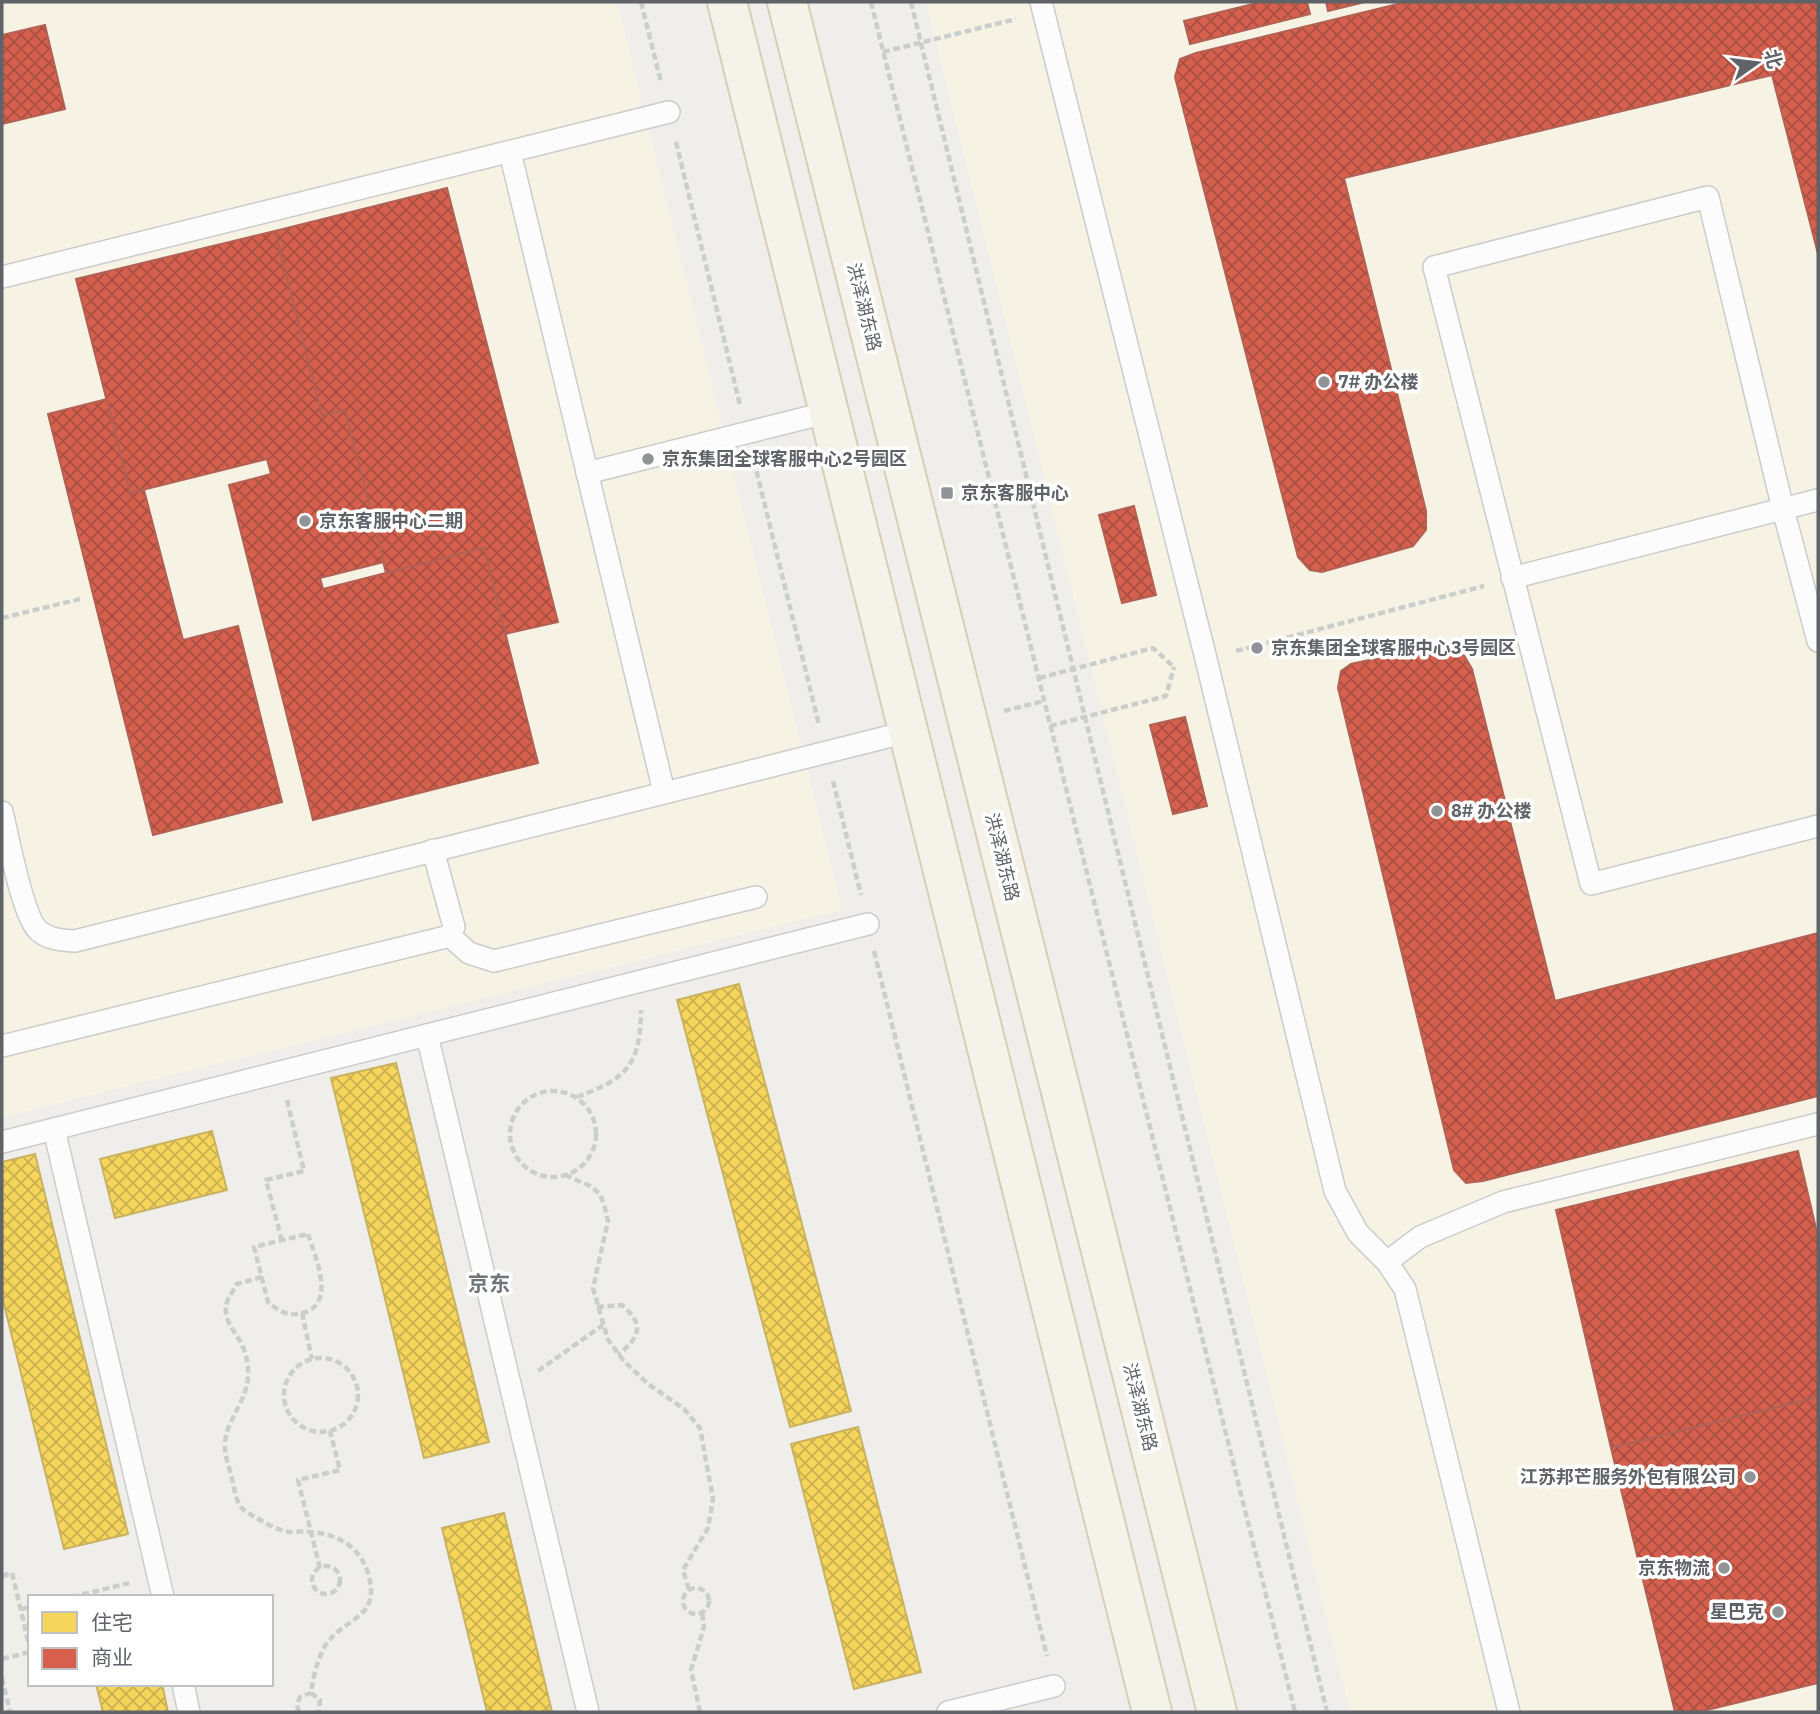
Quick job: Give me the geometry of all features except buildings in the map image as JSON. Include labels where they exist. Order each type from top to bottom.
[{"type":"main road","points":[[727,2],[1152,1712]]},
{"type":"main road","name":"洪泽湖东路","points":[[787,2],[1217,1712]]},
{"type":"lane","points":[[1043,6],[1335,1191],[1357,1233],[1387,1262],[1405,1289],[1509,1712]]},
{"type":"lane","points":[[2,277],[668,112]]},
{"type":"lane","points":[[510,152],[664,792]]},
{"type":"lane","points":[[1818,641],[1783,509],[1708,197],[1434,267],[1591,884],[1818,826]]},
{"type":"lane","points":[[587,473],[829,412]]},
{"type":"lane","points":[[1512,578],[1818,500]]},
{"type":"lane","points":[[2,812],[27,913],[36,930],[50,938],[75,941],[907,732]]},
{"type":"lane","points":[[433,850],[454,927],[450,936]]},
{"type":"lane","points":[[450,936],[469,953],[494,961],[755,897]]},
{"type":"lane","points":[[2,1142],[868,924]]},
{"type":"lane","points":[[2,1046],[450,936]]},
{"type":"lane","points":[[427,1035],[588,1712]]},
{"type":"lane","points":[[1387,1262],[1420,1237],[1503,1202],[1818,1124]]},
{"type":"lane","points":[[54,1129],[163,1595]]},
{"type":"lane","points":[[183,1686],[189,1712]]},
{"type":"lane","points":[[948,1712],[1054,1686]]},
{"type":"path","points":[[641,2],[1054,1686]]},
{"type":"path","points":[[871,2],[1295,1712]]},
{"type":"path","points":[[911,2],[1327,1712]]},
{"type":"path","points":[[883,52],[922,44],[1043,6]]},
{"type":"path","points":[[1174,667],[1512,578]]},
{"type":"path","points":[[2,618],[80,599]]},
{"type":"path","points":[[1038,678],[1153,648],[1174,667]]},
{"type":"path","points":[[1050,726],[1166,696],[1174,667]]},
{"type":"path","points":[[576,1098],[602,1088],[624,1074],[634,1060],[641,1033],[642,981]]},
{"type":"path","points":[[280,1072],[304,1171],[266,1180],[282,1241]]},
{"type":"path","points":[[565,1175],[578,1169],[594,1148],[594,1120],[587,1107],[576,1098],[563,1092],[549,1091],[535,1095],[523,1103],[515,1115],[510,1129],[517,1157],[527,1167],[545,1175],[565,1175],[590,1186],[600,1194],[608,1221],[593,1288],[608,1340],[648,1384],[684,1409],[700,1428],[713,1499],[708,1528],[683,1570],[689,1590]]},
{"type":"path","points":[[308,1234],[322,1284],[317,1304],[295,1315],[275,1309],[268,1302],[254,1247],[282,1241],[308,1234]]},
{"type":"path","points":[[262,1277],[237,1284],[227,1301],[227,1319],[245,1354],[248,1379],[228,1432],[225,1449],[239,1506],[277,1528],[335,1536],[360,1555],[372,1588],[362,1615],[327,1643],[312,1682],[311,1693]]},
{"type":"path","points":[[597,1307],[622,1305],[631,1313],[637,1324],[638,1334],[633,1342],[618,1354]]},
{"type":"path","points":[[302,1313],[312,1359]]},
{"type":"path","points":[[517,1416],[528,1385],[540,1369],[603,1325]]},
{"type":"path","points":[[320,1357],[344,1365],[357,1386],[355,1410],[348,1421],[330,1431],[304,1429],[287,1411],[284,1399],[288,1376],[296,1366],[320,1357]]},
{"type":"path","points":[[320,1568],[329,1567],[336,1571],[340,1584],[335,1591],[321,1593],[315,1588],[313,1579],[320,1568],[298,1480],[340,1470],[330,1431]]},
{"type":"path","points":[[2,1576],[12,1573],[28,1641]]},
{"type":"path","points":[[80,1595],[158,1576]]},
{"type":"path","points":[[697,1588],[708,1595],[708,1606],[702,1612],[693,1614],[684,1605],[684,1597],[689,1590],[697,1588]]},
{"type":"path","points":[[21,1609],[28,1607]]},
{"type":"path","points":[[700,1712],[691,1670],[704,1627],[702,1612]]},
{"type":"path","points":[[2,1659],[28,1651]]},
{"type":"path","points":[[2,1678],[10,1712]]},
{"type":"path","points":[[299,1712],[298,1700],[311,1693]]},
{"type":"path","points":[[311,1693],[320,1700],[319,1712]]},
{"type":"shaded area","points":[[2,2],[617,2],[842,910],[2,1117]]},
{"type":"shaded area","points":[[926,2],[1818,2],[1818,1712],[1350,1712]]},
{"type":"place","name":"7# 办公楼","points":[[1324,382]]},
{"type":"place","name":"京东集团全球客服中心2号园区","points":[[648,459]]},
{"type":"place","name":"京东客服中心","points":[[947,493]]},
{"type":"place","name":"京东客服中心二期","points":[[305,521]]},
{"type":"place","name":"京东集团全球客服中心3号园区","points":[[1257,648]]},
{"type":"place","name":"8# 办公楼","points":[[1437,811]]},
{"type":"place","name":"江苏邦芒服务外包有限公司","points":[[1750,1477]]},
{"type":"place","name":"京东物流","points":[[1724,1568]]},
{"type":"place","name":"星巴克","points":[[1778,1612]]},
{"type":"district","name":"京东","points":[[489,1284]]}]
